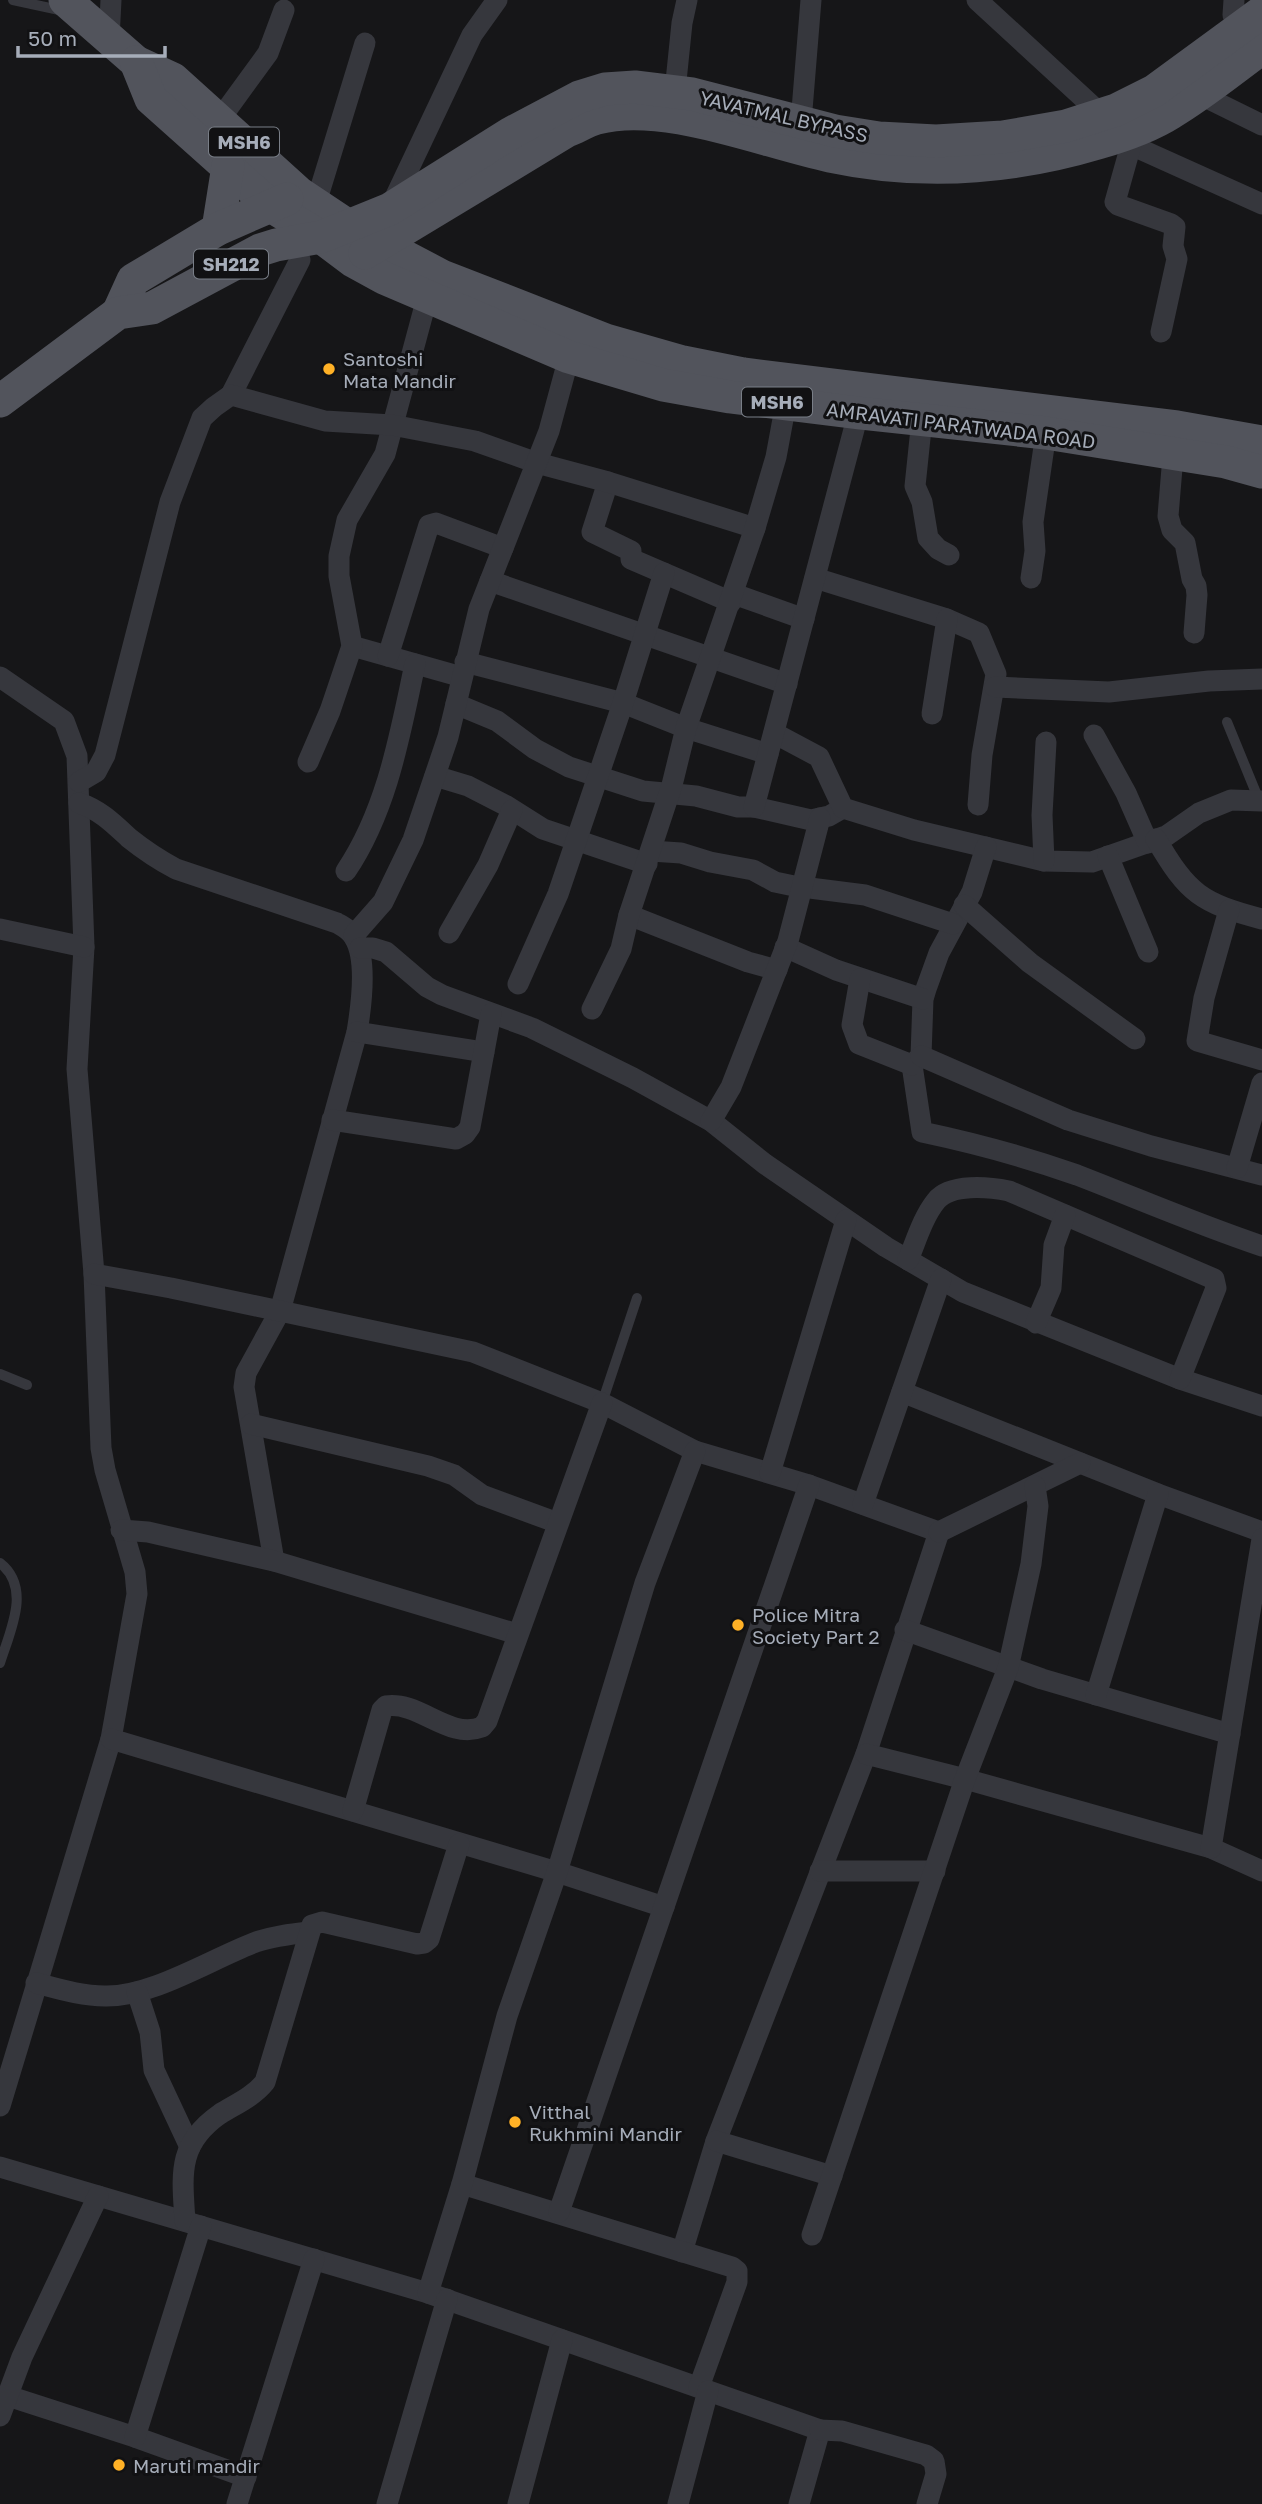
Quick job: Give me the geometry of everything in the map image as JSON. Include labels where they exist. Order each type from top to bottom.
[{"type":"main road","name":"AMRAVATI PARATWADA ROAD","points":[[73,7],[136,62],[173,79],[220,119],[296,197]]},
{"type":"main road","name":"YAVATMAL BYPASS","points":[[353,236],[596,118],[623,115],[679,118],[831,156],[876,164],[927,168],[990,166],[1058,155],[1170,114],[1199,94],[1250,22]]},
{"type":"main road","name":"YAVATMAL BYPASS","points":[[1118,132],[1154,91],[1250,22]]},
{"type":"main road","name":"AMRAVATI PARATWADA ROAD","points":[[136,62],[150,99],[228,166],[296,197],[353,236],[427,298],[569,357],[663,384],[786,403],[861,400],[1174,440],[1226,462],[1262,472]]},
{"type":"main road","name":"YAVATMAL BYPASS","points":[[353,236],[511,132],[579,97],[605,89],[635,87],[675,91],[879,138],[936,141],[1003,136],[1066,125],[1118,132]]},
{"type":"main road","points":[[218,229],[228,166]]},
{"type":"main road","points":[[296,197],[335,197],[353,236]]},
{"type":"main road","name":"SH212","points":[[118,313],[133,280],[218,229],[296,197]]},
{"type":"main road","name":"AMRAVATI PARATWADA ROAD","points":[[353,236],[442,276],[606,340],[683,362],[861,400],[922,419],[1046,433],[1262,442]]},
{"type":"main road","name":"SH212","points":[[0,401],[118,313],[152,308],[246,256],[276,245],[353,236]]},
{"type":"street","points":[[109,39],[111,0]]},
{"type":"street","points":[[79,792],[96,772],[105,755],[170,502],[202,418],[231,395],[353,236],[472,35],[497,0]]},
{"type":"street","points":[[675,91],[687,0]]},
{"type":"street","points":[[801,122],[811,0]]},
{"type":"street","points":[[976,0],[1118,132],[1262,204]]},
{"type":"street","points":[[220,119],[268,52],[284,9]]},
{"type":"street","points":[[296,197],[365,43]]},
{"type":"street","points":[[1199,94],[1262,125]]},
{"type":"street","points":[[1118,132],[1115,202],[1175,227],[1173,246],[1177,259],[1161,332]]},
{"type":"street","points":[[308,762],[330,711],[352,646],[340,588],[339,556],[347,520],[379,466],[427,298]]},
{"type":"street","points":[[274,1561],[244,1395],[246,1373],[280,1311],[356,1032],[361,999],[357,942],[383,902],[413,840],[448,737],[479,609],[549,431],[569,357]]},
{"type":"street","points":[[231,395],[325,421],[392,425],[475,441],[537,463],[755,528]]},
{"type":"street","points":[[754,807],[861,400]]},
{"type":"street","points":[[593,1009],[621,949],[629,915],[669,794],[686,728],[733,598],[776,457],[786,403]]},
{"type":"street","points":[[922,419],[915,486],[922,502],[928,538],[938,550],[949,555]]},
{"type":"street","points":[[1031,578],[1035,551],[1033,522],[1046,433]]},
{"type":"street","points":[[1174,440],[1168,516],[1172,530],[1185,543],[1192,579],[1196,586],[1194,633]]},
{"type":"street","points":[[608,482],[592,532],[631,551],[631,559],[664,573],[733,598],[804,619]]},
{"type":"street","points":[[388,656],[429,525],[436,523],[503,548]]},
{"type":"street","points":[[518,984],[558,894],[664,573]]},
{"type":"street","points":[[815,578],[979,632],[996,674],[982,755],[978,805]]},
{"type":"street","points":[[490,581],[787,684]]},
{"type":"street","points":[[932,714],[947,620]]},
{"type":"street","points":[[352,646],[415,664],[464,670],[623,703],[686,728],[768,754]]},
{"type":"street","points":[[346,871],[359,852],[382,799],[415,664]]},
{"type":"street","points":[[0,677],[64,721],[78,756],[84,947],[77,1069],[94,1275],[101,1448],[121,1530],[135,1572],[137,1594],[111,1739],[0,2106]]},
{"type":"street","points":[[995,687],[1109,692],[1209,681],[1262,679]]},
{"type":"street","points":[[456,704],[497,721],[535,749],[569,767],[643,791],[696,796],[738,807],[754,807],[811,820],[829,816],[843,808],[914,830],[1044,862],[1092,862],[1166,836],[1199,813],[1231,800],[1261,801]]},
{"type":"street","points":[[774,733],[819,757],[843,808]]},
{"type":"street","points":[[1094,735],[1152,841],[1175,871],[1197,894],[1229,910],[1262,919]]},
{"type":"street","points":[[1044,862],[1042,815],[1046,742]]},
{"type":"street","points":[[435,776],[467,786],[543,829],[576,842],[649,857],[681,853],[753,870],[775,882],[865,895],[953,924]]},
{"type":"street","points":[[79,792],[92,807],[155,858],[176,869],[337,923],[357,942],[386,952],[427,987],[442,995],[552,1037],[711,1121],[765,1164],[846,1220],[962,1292],[1180,1380],[1262,1406]]},
{"type":"street","points":[[449,933],[488,866],[512,810]]},
{"type":"street","points":[[711,1121],[731,1087],[785,947],[820,818]]},
{"type":"street","points":[[986,847],[972,892],[939,953],[923,999],[916,1060],[922,1132],[984,1146],[1076,1175],[1199,1226],[1262,1246]]},
{"type":"street","points":[[1108,856],[1148,952]]},
{"type":"street","points":[[964,905],[1030,963],[1135,1039]]},
{"type":"street","points":[[1229,910],[1204,998],[1197,1041],[1262,1060]]},
{"type":"street","points":[[629,915],[748,962],[776,970]]},
{"type":"street","points":[[0,929],[84,947]]},
{"type":"street","points":[[785,947],[860,979],[923,999]]},
{"type":"street","points":[[860,979],[852,1025],[859,1044],[916,1060],[1068,1120],[1151,1146],[1262,1175]]},
{"type":"street","points":[[332,1120],[456,1139],[465,1134],[470,1127],[491,1014]]},
{"type":"street","points":[[356,1032],[484,1052]]},
{"type":"street","points":[[1237,1168],[1262,1083]]},
{"type":"street","points":[[908,1260],[937,1198],[959,1189],[996,1188],[1009,1191],[1214,1279],[1216,1288],[1180,1380]]},
{"type":"street","points":[[1036,1322],[1051,1288],[1054,1245],[1065,1215]]},
{"type":"street","points":[[770,1473],[846,1220]]},
{"type":"street","points":[[94,1275],[130,1279],[473,1352],[602,1404],[695,1451],[809,1485],[939,1532]]},
{"type":"street","points":[[863,1504],[941,1279]]},
{"type":"street","points":[[902,1392],[1158,1494],[1262,1532]]},
{"type":"street","points":[[353,1811],[382,1710],[386,1706],[402,1707],[461,1731],[482,1727],[486,1721],[602,1404]]},
{"type":"street","points":[[251,1424],[428,1465],[454,1475],[482,1495],[558,1523]]},
{"type":"street","points":[[387,2504],[438,2296],[462,2184],[507,2016],[557,1872],[645,1583],[695,1451]]},
{"type":"street","points":[[682,2252],[716,2141],[866,1754],[939,1532],[1080,1463]]},
{"type":"street","points":[[559,2212],[809,1485]]},
{"type":"street","points":[[812,2235],[965,1779],[1008,1668],[1031,1564],[1038,1506],[1035,1486]]},
{"type":"street","points":[[1097,1695],[1158,1494]]},
{"type":"street","points":[[121,1530],[148,1532],[274,1561],[517,1634]]},
{"type":"street","points":[[1211,1848],[1230,1734],[1253,1651],[1262,1539]]},
{"type":"street","points":[[905,1630],[1008,1668],[1230,1734]]},
{"type":"street","points":[[111,1739],[557,1872],[664,1907]]},
{"type":"street","points":[[866,1754],[1211,1848],[1262,1871]]},
{"type":"street","points":[[135,2437],[193,2224],[182,2180],[183,2163],[190,2147],[202,2129],[252,2095],[265,2082],[312,1925],[322,1922],[417,1944],[424,1943],[429,1939],[459,1844]]},
{"type":"street","points":[[820,1871],[935,1871]]},
{"type":"street","points":[[36,1983],[87,1996],[108,1997],[136,1992],[256,1942],[309,1932]]},
{"type":"street","points":[[136,1992],[150,2032],[157,2078],[190,2147]]},
{"type":"street","points":[[716,2141],[832,2176]]},
{"type":"street","points":[[0,2167],[438,2296],[820,2430],[842,2431],[926,2455],[934,2462],[936,2474],[927,2504]]},
{"type":"street","points":[[462,2184],[732,2267],[737,2272],[737,2282],[704,2389],[678,2504]]},
{"type":"street","points":[[0,2416],[22,2357],[98,2196]]},
{"type":"street","points":[[237,2504],[314,2259]]},
{"type":"street","points":[[517,2504],[562,2340]]},
{"type":"street","points":[[8,2396],[135,2437],[246,2477]]},
{"type":"street","points":[[799,2504],[820,2430]]},
{"type":"lane","points":[[13,0],[73,7]]},
{"type":"lane","points":[[1227,722],[1261,801]]},
{"type":"lane","points":[[602,1404],[637,1298]]},
{"type":"lane","points":[[0,1374],[27,1385]]},
{"type":"lane","points":[[0,1563],[12,1573],[18,1590],[16,1612],[0,1663]]},
{"type":"place","name":"Santoshi Mata Mandir","points":[[329,369]]},
{"type":"place","name":"Police Mitra Society Part 2","points":[[738,1625]]},
{"type":"place","name":"Vitthal Rukhmini Mandir","points":[[515,2122]]},
{"type":"place","name":"Maruti mandir","points":[[119,2465]]}]
